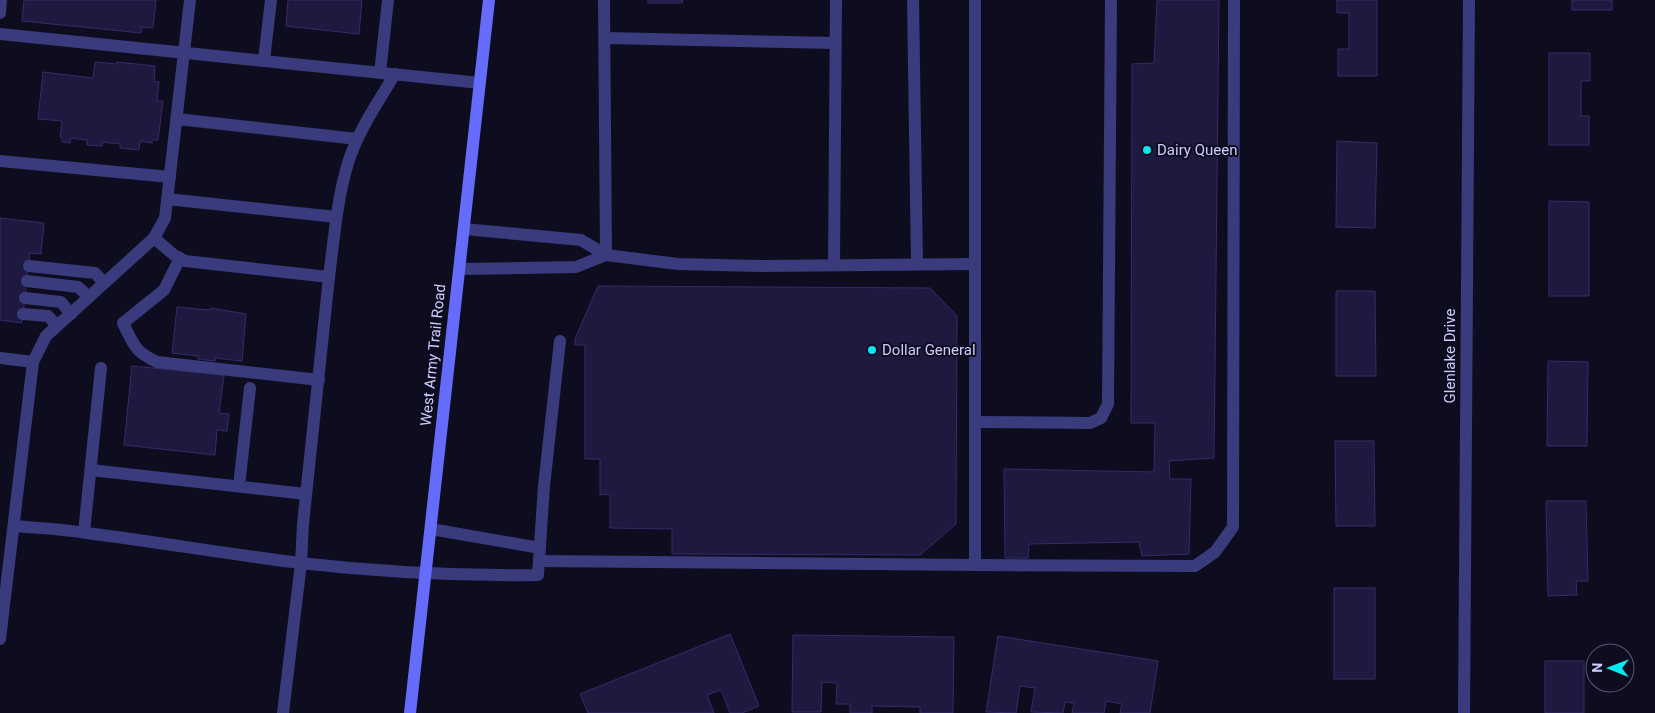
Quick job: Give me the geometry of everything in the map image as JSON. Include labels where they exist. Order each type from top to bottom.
[{"type":"main road","name":"West Army Trail Road","points":[[410,713],[489,0]]},
{"type":"street","points":[[0,13],[1,0]]},
{"type":"street","points":[[0,639],[32,362],[46,336],[154,238],[165,218],[190,0]]},
{"type":"street","points":[[264,60],[270,0]]},
{"type":"street","points":[[380,73],[388,0]]},
{"type":"street","points":[[604,0],[606,255]]},
{"type":"street","points":[[834,265],[836,0]]},
{"type":"street","points":[[913,0],[917,264]]},
{"type":"street","points":[[975,0],[975,565]]},
{"type":"street","points":[[975,422],[1090,423],[1101,418],[1108,404],[1111,0]]},
{"type":"street","points":[[539,561],[1194,566],[1215,552],[1233,527],[1234,0]]},
{"type":"street","name":"Glenlake Drive","points":[[1464,713],[1469,0]]},
{"type":"street","points":[[0,34],[480,83]]},
{"type":"street","points":[[605,38],[835,43]]},
{"type":"street","points":[[284,713],[336,217],[348,162],[357,139],[395,74]]},
{"type":"street","points":[[176,119],[357,139]]},
{"type":"street","points":[[0,161],[170,177]]},
{"type":"street","points":[[167,198],[336,217]]},
{"type":"street","points":[[464,229],[581,240],[606,255],[692,264],[975,264]]},
{"type":"street","points":[[154,238],[174,255],[185,261],[329,277]]},
{"type":"street","points":[[460,270],[576,267],[606,255]]},
{"type":"street","points":[[180,258],[164,290],[123,323],[135,346],[143,355],[157,362],[319,380]]},
{"type":"street","points":[[31,266],[95,273],[104,283]]},
{"type":"street","points":[[27,281],[78,287],[89,297]]},
{"type":"street","points":[[25,298],[61,302],[70,314]]},
{"type":"street","points":[[23,314],[48,316],[57,326]]},
{"type":"street","points":[[14,526],[84,532],[301,563],[426,574],[538,575],[544,486],[560,341]]},
{"type":"street","points":[[0,358],[32,362]]},
{"type":"street","points":[[84,532],[101,368]]},
{"type":"street","points":[[239,486],[250,388]]},
{"type":"street","points":[[91,470],[306,494]]},
{"type":"street","points":[[430,530],[540,548]]},
{"type":"building","points":[[24,0],[156,0],[153,28],[142,27],[141,33],[22,21]]},
{"type":"building","points":[[288,0],[362,0],[359,34],[286,26]]},
{"type":"building","points":[[648,0],[683,0],[682,3],[648,3]]},
{"type":"building","points":[[1157,0],[1219,0],[1214,458],[1169,461],[1170,479],[1191,479],[1189,554],[1142,556],[1139,542],[1029,544],[1028,558],[1005,558],[1004,469],[1154,472],[1155,423],[1131,423],[1132,64],[1154,63]]},
{"type":"building","points":[[1337,0],[1377,0],[1377,76],[1338,76],[1338,49],[1349,49],[1349,13],[1337,13]]},
{"type":"building","points":[[1572,0],[1612,0],[1612,10],[1572,10]]},
{"type":"building","points":[[1549,53],[1590,53],[1590,81],[1581,81],[1581,116],[1589,116],[1589,145],[1549,145]]},
{"type":"building","points":[[95,62],[155,66],[154,81],[159,82],[157,101],[163,101],[158,140],[152,140],[152,143],[140,141],[139,150],[120,148],[120,144],[102,142],[102,146],[87,145],[87,140],[71,138],[70,143],[62,142],[60,137],[62,121],[38,119],[43,72],[93,78]]},
{"type":"building","points":[[1337,141],[1377,143],[1375,228],[1336,227]]},
{"type":"building","points":[[1549,201],[1589,202],[1589,296],[1549,296]]},
{"type":"building","points":[[0,218],[44,223],[41,254],[30,253],[22,323],[0,320]]},
{"type":"building","points":[[598,286],[930,288],[957,316],[956,524],[920,555],[672,554],[672,529],[610,528],[610,494],[600,495],[600,459],[585,459],[585,345],[575,345],[575,339]]},
{"type":"building","points":[[1336,291],[1375,291],[1376,376],[1336,376]]},
{"type":"building","points":[[177,307],[210,310],[211,308],[246,314],[242,361],[215,358],[215,361],[198,359],[198,356],[172,353]]},
{"type":"building","points":[[1548,361],[1588,362],[1587,446],[1547,446]]},
{"type":"building","points":[[132,366],[224,375],[219,413],[229,414],[227,431],[217,430],[215,455],[124,445]]},
{"type":"building","points":[[1335,441],[1374,441],[1375,526],[1336,526]]},
{"type":"building","points":[[1546,501],[1586,501],[1588,581],[1576,581],[1577,595],[1548,596]]},
{"type":"building","points":[[1334,588],[1375,588],[1375,679],[1334,679]]},
{"type":"building","points":[[730,634],[759,706],[742,713],[730,713],[721,690],[707,695],[714,713],[588,713],[580,694]]},
{"type":"building","points":[[793,635],[954,637],[953,713],[920,713],[920,707],[872,706],[872,713],[850,713],[850,704],[836,704],[837,683],[822,682],[821,712],[792,712]]},
{"type":"building","points":[[998,636],[1158,661],[1150,713],[1120,713],[1122,704],[1106,701],[1104,713],[1072,713],[1074,703],[1065,702],[1063,713],[1031,712],[1035,688],[1020,686],[1016,713],[986,712]]},
{"type":"building","points":[[1545,661],[1584,661],[1584,713],[1545,713]]},
{"type":"place","name":"Dairy Queen","points":[[1147,150]]},
{"type":"place","name":"Dollar General","points":[[872,350]]}]
